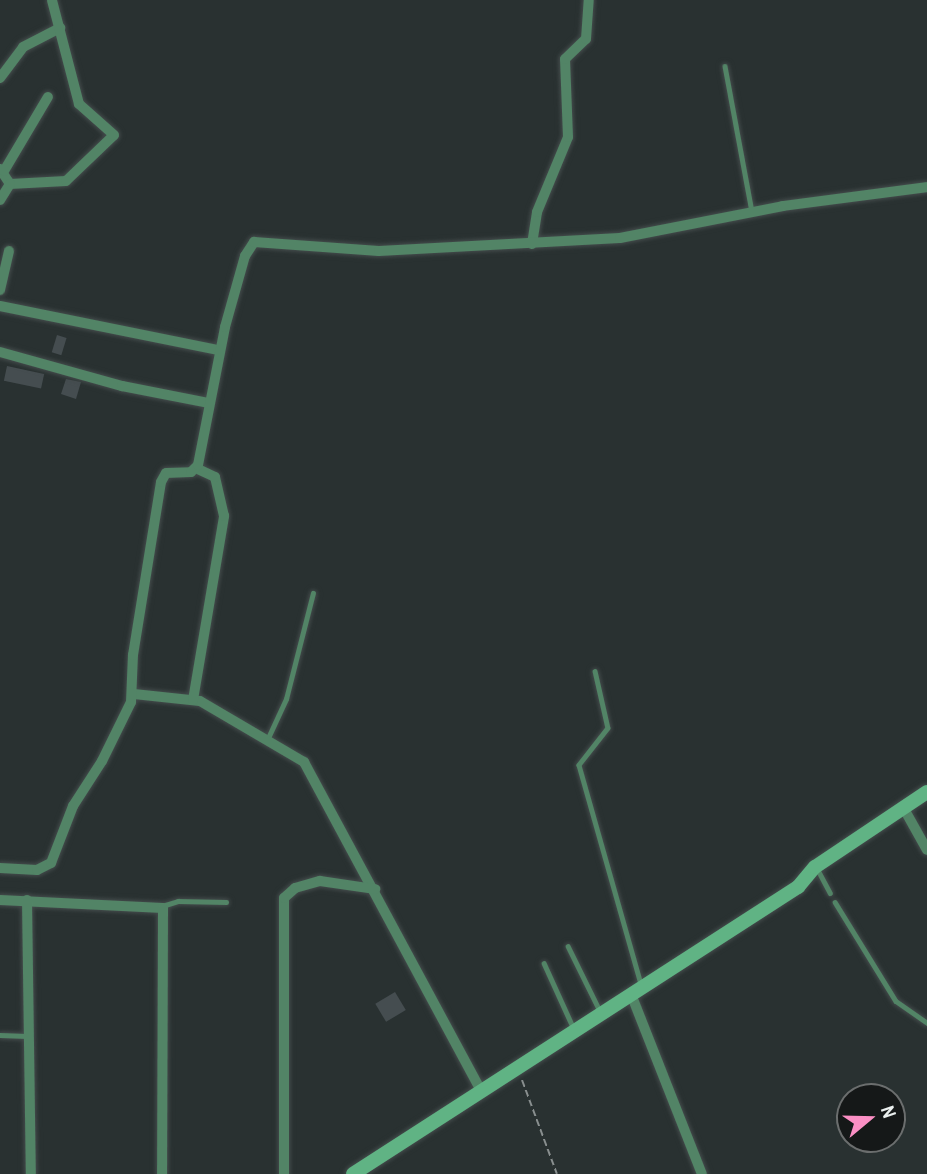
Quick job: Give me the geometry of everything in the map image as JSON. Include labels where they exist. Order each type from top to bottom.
[{"type":"main road","points":[[353,1174],[798,887],[815,867],[927,792]]},
{"type":"street","points":[[10,184],[66,181],[114,135],[79,104],[52,0]]},
{"type":"street","points":[[532,244],[537,212],[568,137],[565,59],[586,39],[589,0]]},
{"type":"street","points":[[0,78],[23,47],[60,28]]},
{"type":"street","points":[[10,184],[2,170],[48,97]]},
{"type":"street","points":[[0,200],[10,184]]},
{"type":"street","points":[[0,868],[37,870],[51,863],[69,813],[102,761],[134,694],[134,655],[161,482],[166,473],[191,472],[196,468],[219,350],[245,256],[254,242],[379,251],[620,238],[752,212],[927,187]]},
{"type":"street","points":[[0,290],[9,251]]},
{"type":"street","points":[[0,306],[219,350]]},
{"type":"street","points":[[0,352],[121,386],[209,403]]},
{"type":"street","points":[[193,700],[223,516],[215,477],[196,468]]},
{"type":"street","points":[[134,694],[193,700],[268,738],[304,762],[375,889],[481,1091]]},
{"type":"street","points":[[903,807],[927,850]]},
{"type":"street","points":[[284,1174],[284,898],[295,888],[320,881],[375,889]]},
{"type":"street","points":[[0,900],[160,907],[166,915],[163,1174]]},
{"type":"street","points":[[27,900],[32,1174]]},
{"type":"street","points":[[637,991],[702,1174]]},
{"type":"lane","points":[[725,66],[752,212]]},
{"type":"lane","points":[[268,738],[286,699],[313,593]]},
{"type":"lane","points":[[595,671],[608,728],[603,738],[582,756],[579,765],[637,991]]},
{"type":"lane","points":[[815,867],[830,893]]},
{"type":"lane","points":[[160,907],[178,901],[226,902]]},
{"type":"lane","points":[[835,902],[896,1001],[927,1023]]},
{"type":"lane","points":[[568,946],[602,1014]]},
{"type":"lane","points":[[544,963],[575,1031]]},
{"type":"lane","points":[[0,1035],[29,1036]]},
{"type":"path","points":[[517,1068],[557,1174]]},
{"type":"building","points":[[57,335],[67,338],[61,355],[52,352]]},
{"type":"building","points":[[7,366],[44,374],[41,389],[4,381]]},
{"type":"building","points":[[66,379],[81,382],[76,399],[61,394]]},
{"type":"building","points":[[395,992],[406,1010],[386,1022],[375,1004]]}]
